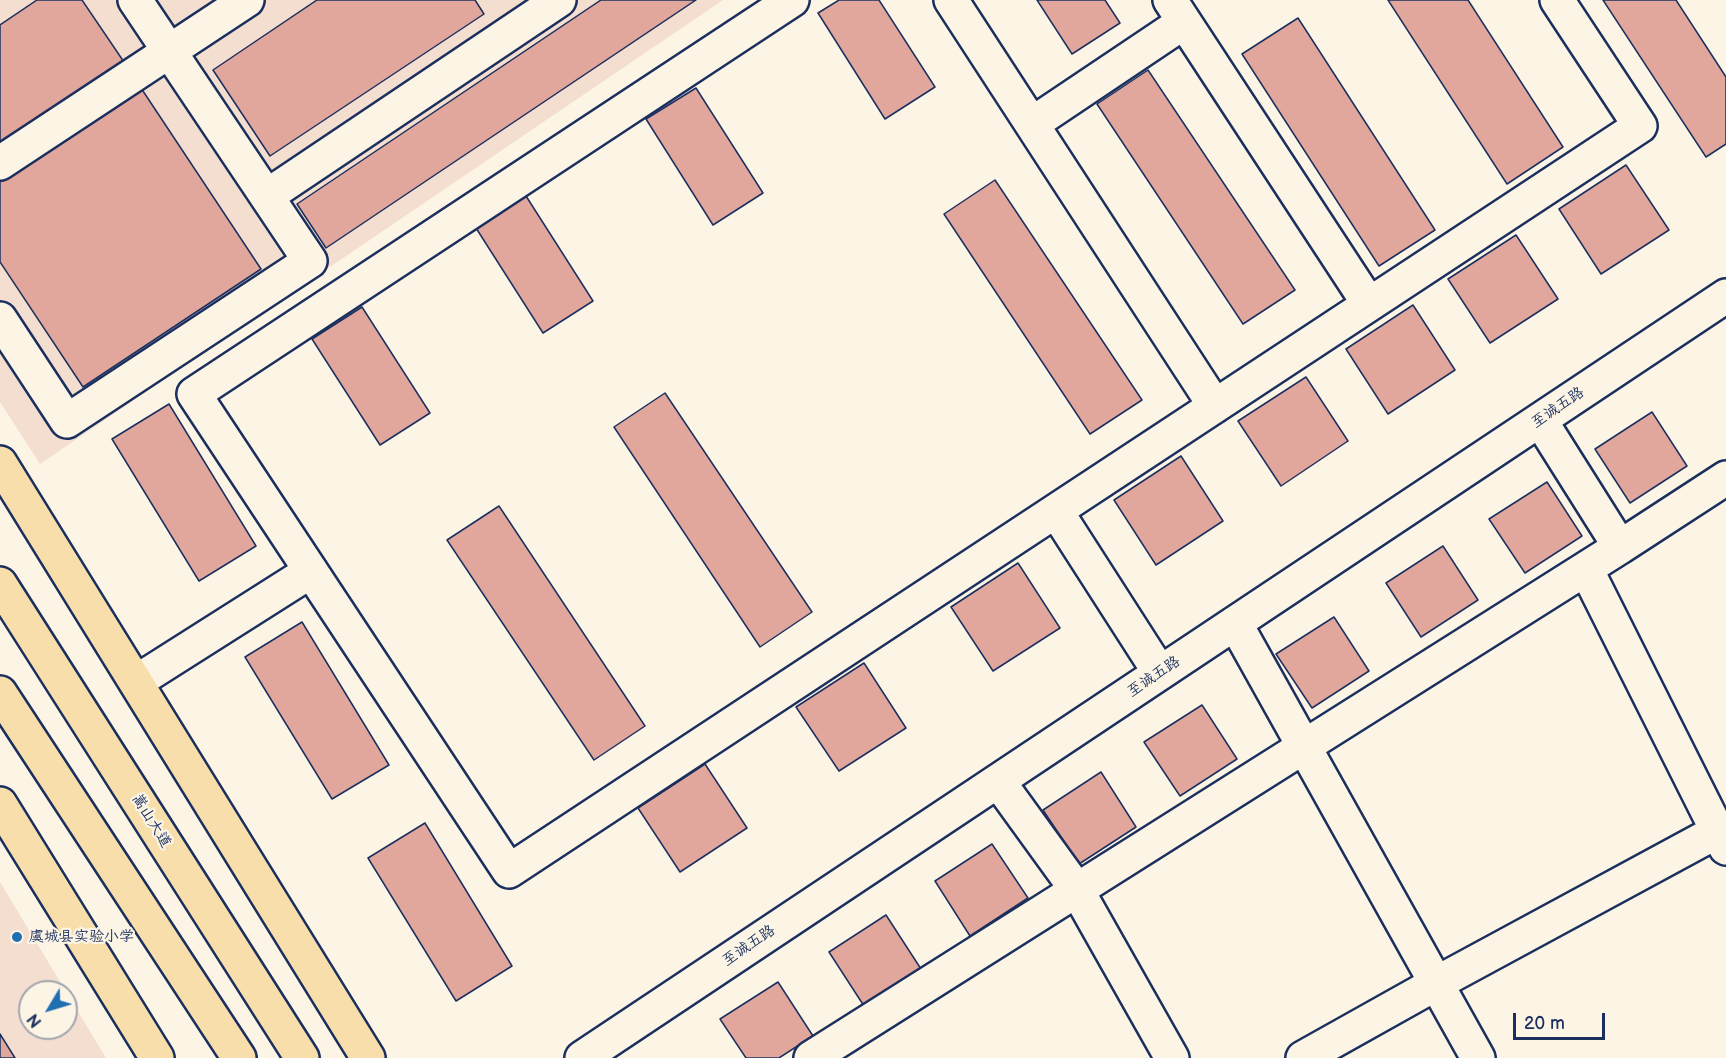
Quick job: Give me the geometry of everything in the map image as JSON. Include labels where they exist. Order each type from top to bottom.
[{"type":"main road","points":[[0,463],[368,1058]]},
{"type":"main road","name":"嵩山大道","points":[[0,584],[302,1058]]},
{"type":"main road","points":[[0,693],[239,1058]]},
{"type":"main road","points":[[0,804],[157,1058]]},
{"type":"street","points":[[0,320],[67,421],[309,261],[135,0]]},
{"type":"street","points":[[0,163],[247,0]]},
{"type":"street","points":[[792,0],[194,394],[509,872],[1640,126],[1557,0]]},
{"type":"street","points":[[951,0],[1215,406]]},
{"type":"street","points":[[267,196],[537,6]]},
{"type":"street","points":[[1032,124],[1177,11],[1369,304]]},
{"type":"street","name":"至诚五路","points":[[582,1058],[1726,296]]},
{"type":"street","points":[[1540,420],[1620,547]]},
{"type":"street","points":[[812,1058],[1586,569],[1726,478]]},
{"type":"street","points":[[1056,511],[1160,673]]},
{"type":"street","points":[[1303,1058],[1437,983],[1722,839],[1586,569]]},
{"type":"street","points":[[136,682],[311,571]]},
{"type":"street","points":[[1235,623],[1478,1058]]},
{"type":"street","points":[[998,780],[1077,890],[1172,1058]]},
{"type":"shaded area","points":[[0,0],[723,0],[40,464],[0,402]]},
{"type":"shaded area","name":"虞城县实验小学","points":[[0,882],[59,980],[18,980],[18,1040],[78,1040],[78,1012],[106,1058],[0,1058]]},
{"type":"building","points":[[37,0],[82,0],[124,62],[0,148],[0,25]]},
{"type":"building","points":[[317,0],[475,0],[484,14],[270,156],[213,70]]},
{"type":"building","points":[[601,0],[696,0],[326,248],[297,204]]},
{"type":"building","points":[[839,0],[879,0],[935,87],[885,119],[818,13]]},
{"type":"building","points":[[1037,0],[1105,0],[1120,23],[1072,54]]},
{"type":"building","points":[[1388,0],[1468,0],[1563,147],[1507,184]]},
{"type":"building","points":[[1603,0],[1676,0],[1726,77],[1726,144],[1706,157]]},
{"type":"building","points":[[1298,18],[1435,230],[1379,266],[1242,54]]},
{"type":"building","points":[[1148,70],[1295,290],[1243,324],[1097,104]]},
{"type":"building","points":[[139,85],[261,269],[83,387],[0,262],[0,177]]},
{"type":"building","points":[[696,88],[763,193],[713,225],[646,119]]},
{"type":"building","points":[[1626,165],[1669,230],[1601,274],[1559,209]]},
{"type":"building","points":[[995,180],[1142,400],[1090,434],[944,214]]},
{"type":"building","points":[[526,196],[593,301],[543,333],[476,228]]},
{"type":"building","points":[[1516,235],[1558,299],[1490,343],[1448,279]]},
{"type":"building","points":[[1413,305],[1455,370],[1388,414],[1346,349]]},
{"type":"building","points":[[362,307],[430,413],[380,445],[312,339]]},
{"type":"building","points":[[1306,377],[1348,441],[1281,486],[1238,421]]},
{"type":"building","points":[[665,393],[812,612],[760,647],[614,427]]},
{"type":"building","points":[[169,404],[256,546],[199,581],[112,439]]},
{"type":"building","points":[[1652,412],[1687,466],[1630,503],[1595,449]]},
{"type":"building","points":[[1181,456],[1223,521],[1156,565],[1114,500]]},
{"type":"building","points":[[1547,482],[1582,536],[1525,573],[1489,519]]},
{"type":"building","points":[[499,506],[645,726],[594,760],[447,540]]},
{"type":"building","points":[[1443,546],[1478,600],[1421,637],[1386,583]]},
{"type":"building","points":[[1018,563],[1060,628],[993,671],[951,607]]},
{"type":"building","points":[[1334,617],[1369,671],[1312,708],[1276,654]]},
{"type":"building","points":[[302,622],[389,765],[332,799],[245,657]]},
{"type":"building","points":[[864,663],[906,728],[839,771],[796,707]]},
{"type":"building","points":[[1202,705],[1237,759],[1180,796],[1144,742]]},
{"type":"building","points":[[705,764],[747,828],[680,872],[638,808]]},
{"type":"building","points":[[1101,772],[1136,827],[1079,864],[1043,810]]},
{"type":"building","points":[[425,823],[512,966],[456,1001],[368,858]]},
{"type":"building","points":[[992,844],[1028,898],[970,936],[935,881]]},
{"type":"building","points":[[886,915],[921,969],[864,1006],[829,952]]},
{"type":"building","points":[[778,982],[813,1036],[779,1058],[746,1058],[720,1019]]},
{"type":"building","points":[[0,1034],[15,1058],[0,1058]]},
{"type":"place","name":"虞城县实验小学","points":[[17,937]]}]
